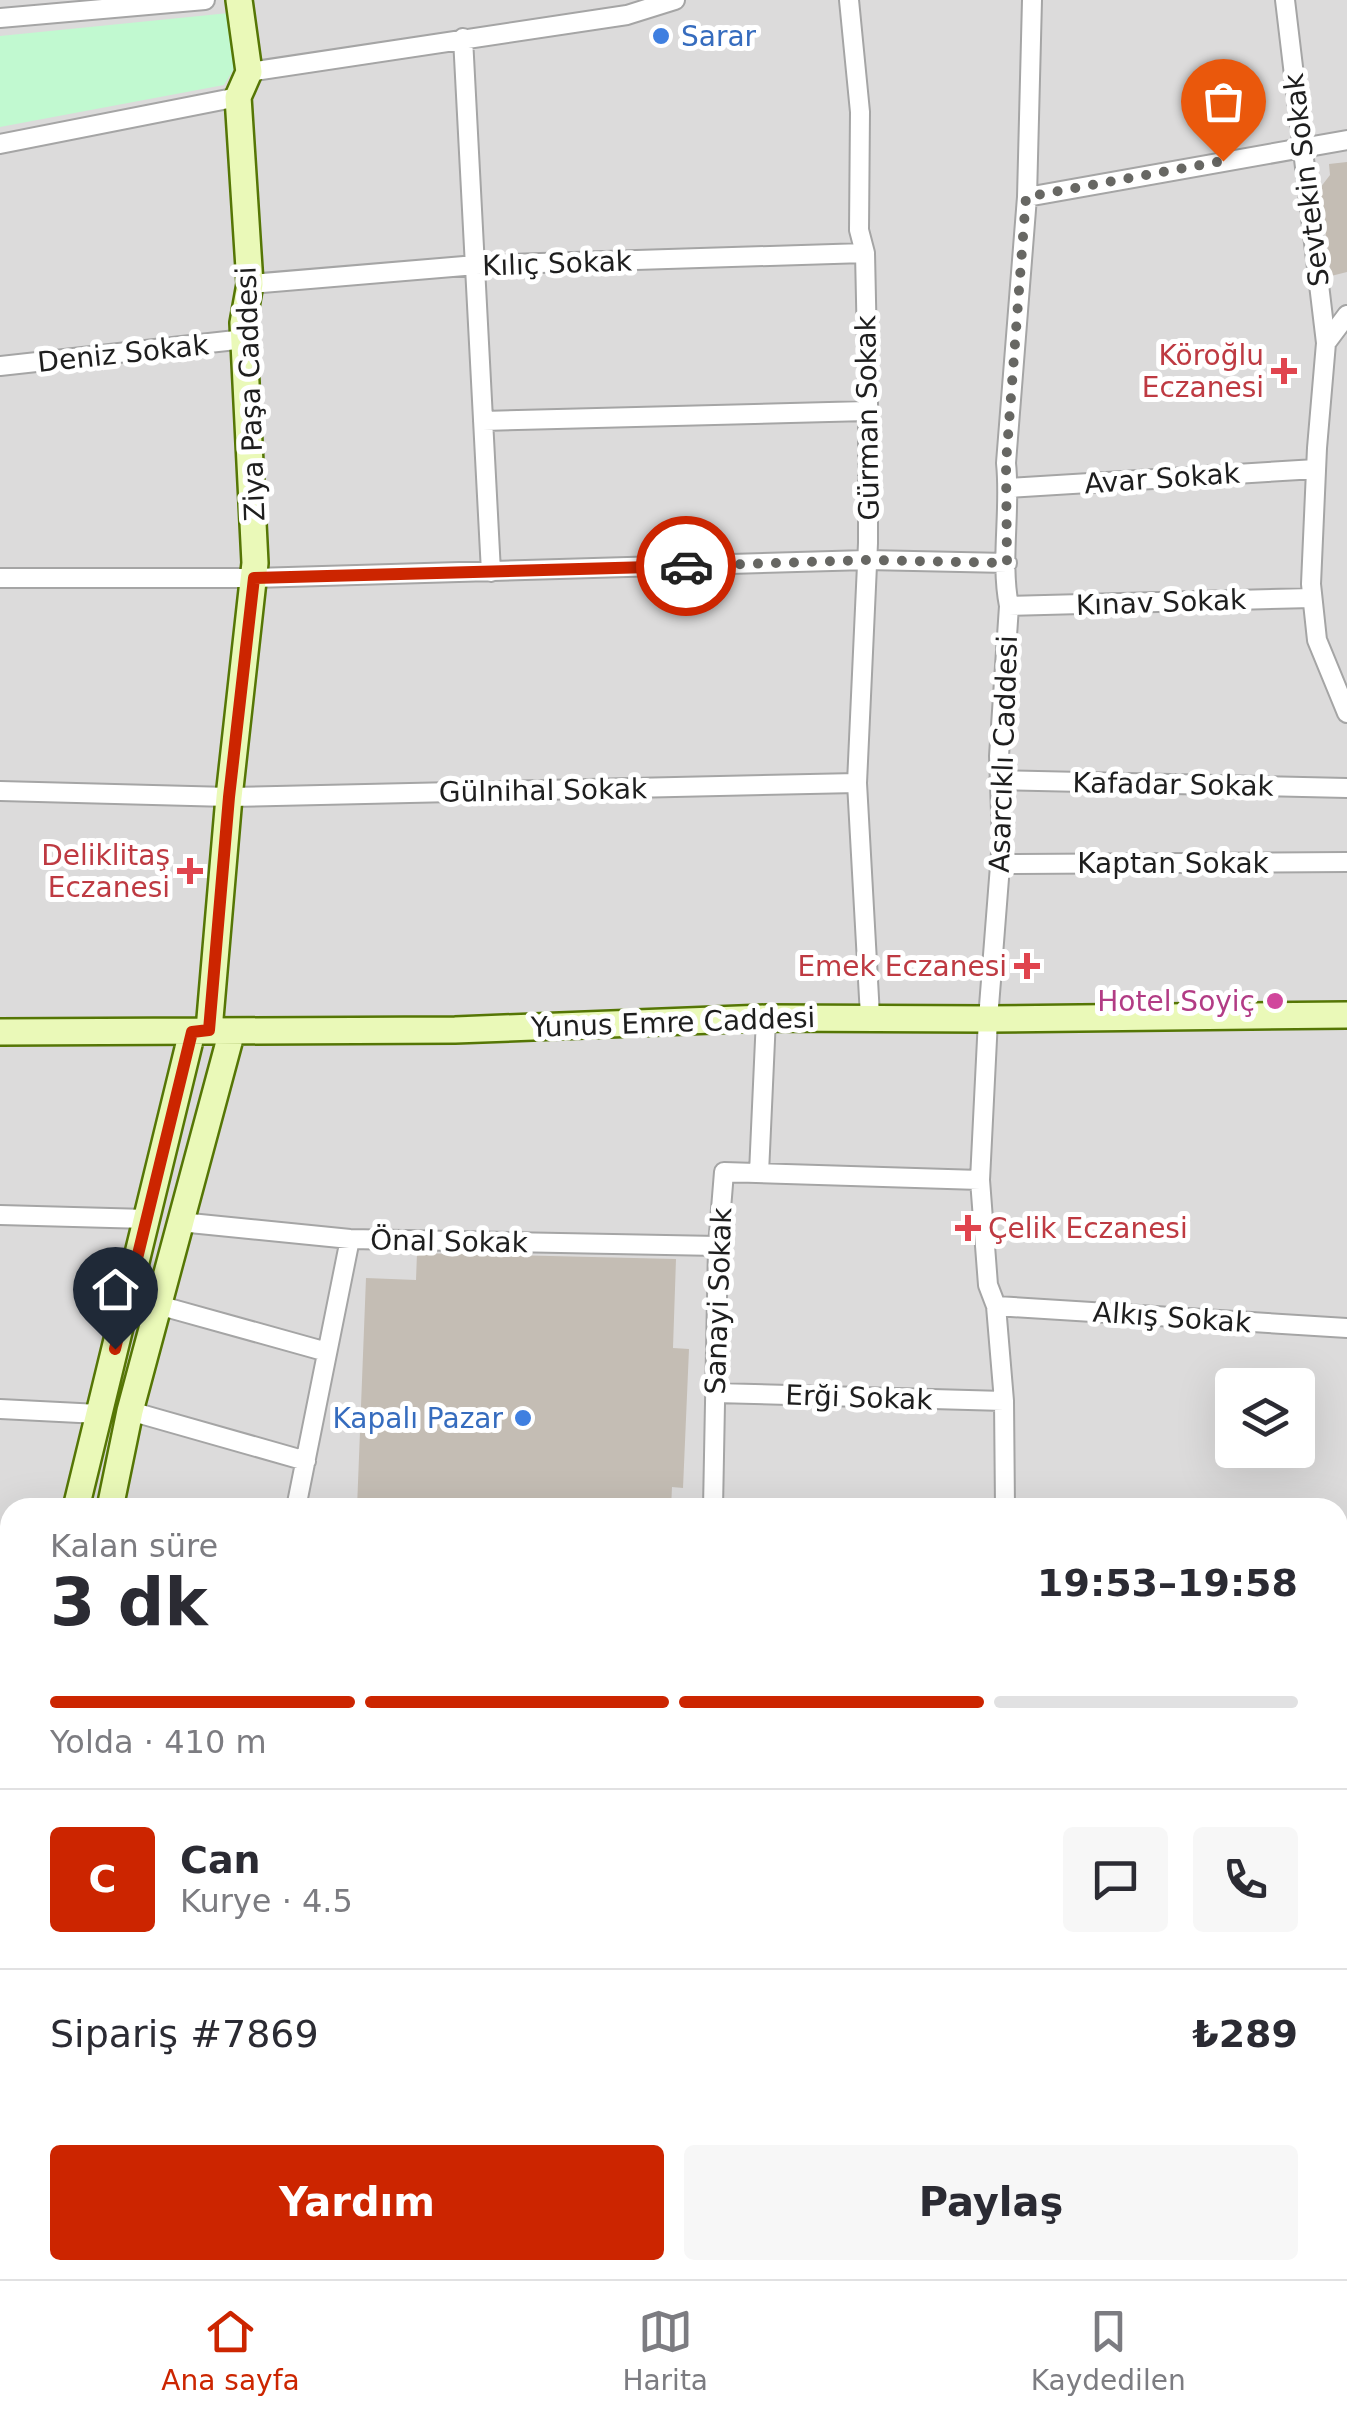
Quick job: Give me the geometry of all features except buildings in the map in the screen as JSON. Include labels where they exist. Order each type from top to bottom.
[{"type":"main road","points":[[239,0],[249,72]]},
{"type":"main road","name":"Ziya Paşa Caddesi","points":[[112,1498],[130,1412],[180,1222],[211,1031],[229,797],[254,578],[243,323],[250,284],[238,97],[249,72]]},
{"type":"main road","name":"Yunus Emre Caddesi","points":[[0,1032],[455,1030],[870,1016],[988,1019],[1347,1015]]},
{"type":"main road","name":"Ziya Paşa Caddesi","points":[[78,1498],[147,1219],[211,1031]]},
{"type":"street","points":[[0,18],[206,0]]},
{"type":"street","points":[[249,72],[627,15],[675,0]]},
{"type":"street","name":"Gürman Sokak","points":[[849,0],[860,112],[859,230],[865,253],[867,560],[857,783],[870,1016]]},
{"type":"street","name":"Asarcıklı Caddesi","points":[[1005,1498],[1004,1401],[996,1306],[988,1285],[980,1180],[1002,840],[1000,780],[1009,606],[1004,582],[1006,463],[1026,197],[1032,0]]},
{"type":"street","name":"Sevtekin Sokak","points":[[1285,0],[1326,343],[1316,469],[1312,598],[1317,640],[1347,713]]},
{"type":"street","points":[[463,38],[491,572]]},
{"type":"street","points":[[0,144],[238,97]]},
{"type":"street","points":[[1026,197],[1347,140]]},
{"type":"street","name":"Kılıç Sokak","points":[[250,284],[476,265],[865,253]]},
{"type":"street","points":[[1326,343],[1347,315]]},
{"type":"street","name":"Deniz Sokak","points":[[0,366],[246,339]]},
{"type":"street","points":[[483,420],[866,411]]},
{"type":"street","name":"Avar Sokak","points":[[1008,488],[1316,469]]},
{"type":"street","points":[[0,578],[254,578],[867,560],[1007,563]]},
{"type":"street","name":"Kınav Sokak","points":[[1009,606],[1312,598]]},
{"type":"street","name":"Kafadar Sokak","points":[[1000,780],[1347,788]]},
{"type":"street","name":"Gülnihal Sokak","points":[[0,791],[229,797],[857,783]]},
{"type":"street","name":"Kaptan Sokak","points":[[1000,864],[1347,862]]},
{"type":"street","points":[[759,1173],[766,1018]]},
{"type":"street","name":"Sanayi Sokak","points":[[713,1498],[718,1246],[724,1172],[980,1180]]},
{"type":"street","points":[[0,1215],[147,1219]]},
{"type":"street","name":"Önal Sokak","points":[[180,1222],[350,1239],[718,1246]]},
{"type":"street","points":[[298,1498],[350,1239]]},
{"type":"street","points":[[158,1306],[328,1352]]},
{"type":"street","name":"Alkış Sokak","points":[[996,1306],[1347,1328]]},
{"type":"street","name":"Erği Sokak","points":[[715,1393],[1004,1401]]},
{"type":"street","points":[[0,1409],[98,1414]]},
{"type":"street","points":[[130,1412],[306,1461]]},
{"type":"shaded area","points":[[0,0],[1347,0],[1347,1498],[0,1498]]},
{"type":"green space","points":[[229,13],[235,67],[224,85],[0,127],[0,36]]},
{"type":"way so far","points":[[686,566],[867,560],[1007,563],[1006,463],[1026,197],[1223,161]]},
{"type":"place","name":"Sarar","points":[[661,36]]},
{"type":"place","name":"Köroğlu Eczanesi","points":[[1284,371]]},
{"type":"place","name":"Deliklitaş Eczanesi","points":[[190,871]]},
{"type":"place","name":"Emek Eczanesi","points":[[1027,966]]},
{"type":"place","name":"Hotel Soyiç","points":[[1275,1001]]},
{"type":"place","name":"Çelik Eczanesi","points":[[968,1228]]},
{"type":"place","name":"Kapalı Pazar","points":[[523,1418]]},
{"type":"route","points":[[115,1349],[192,1032],[209,1030],[229,797],[254,578],[686,566]]}]
